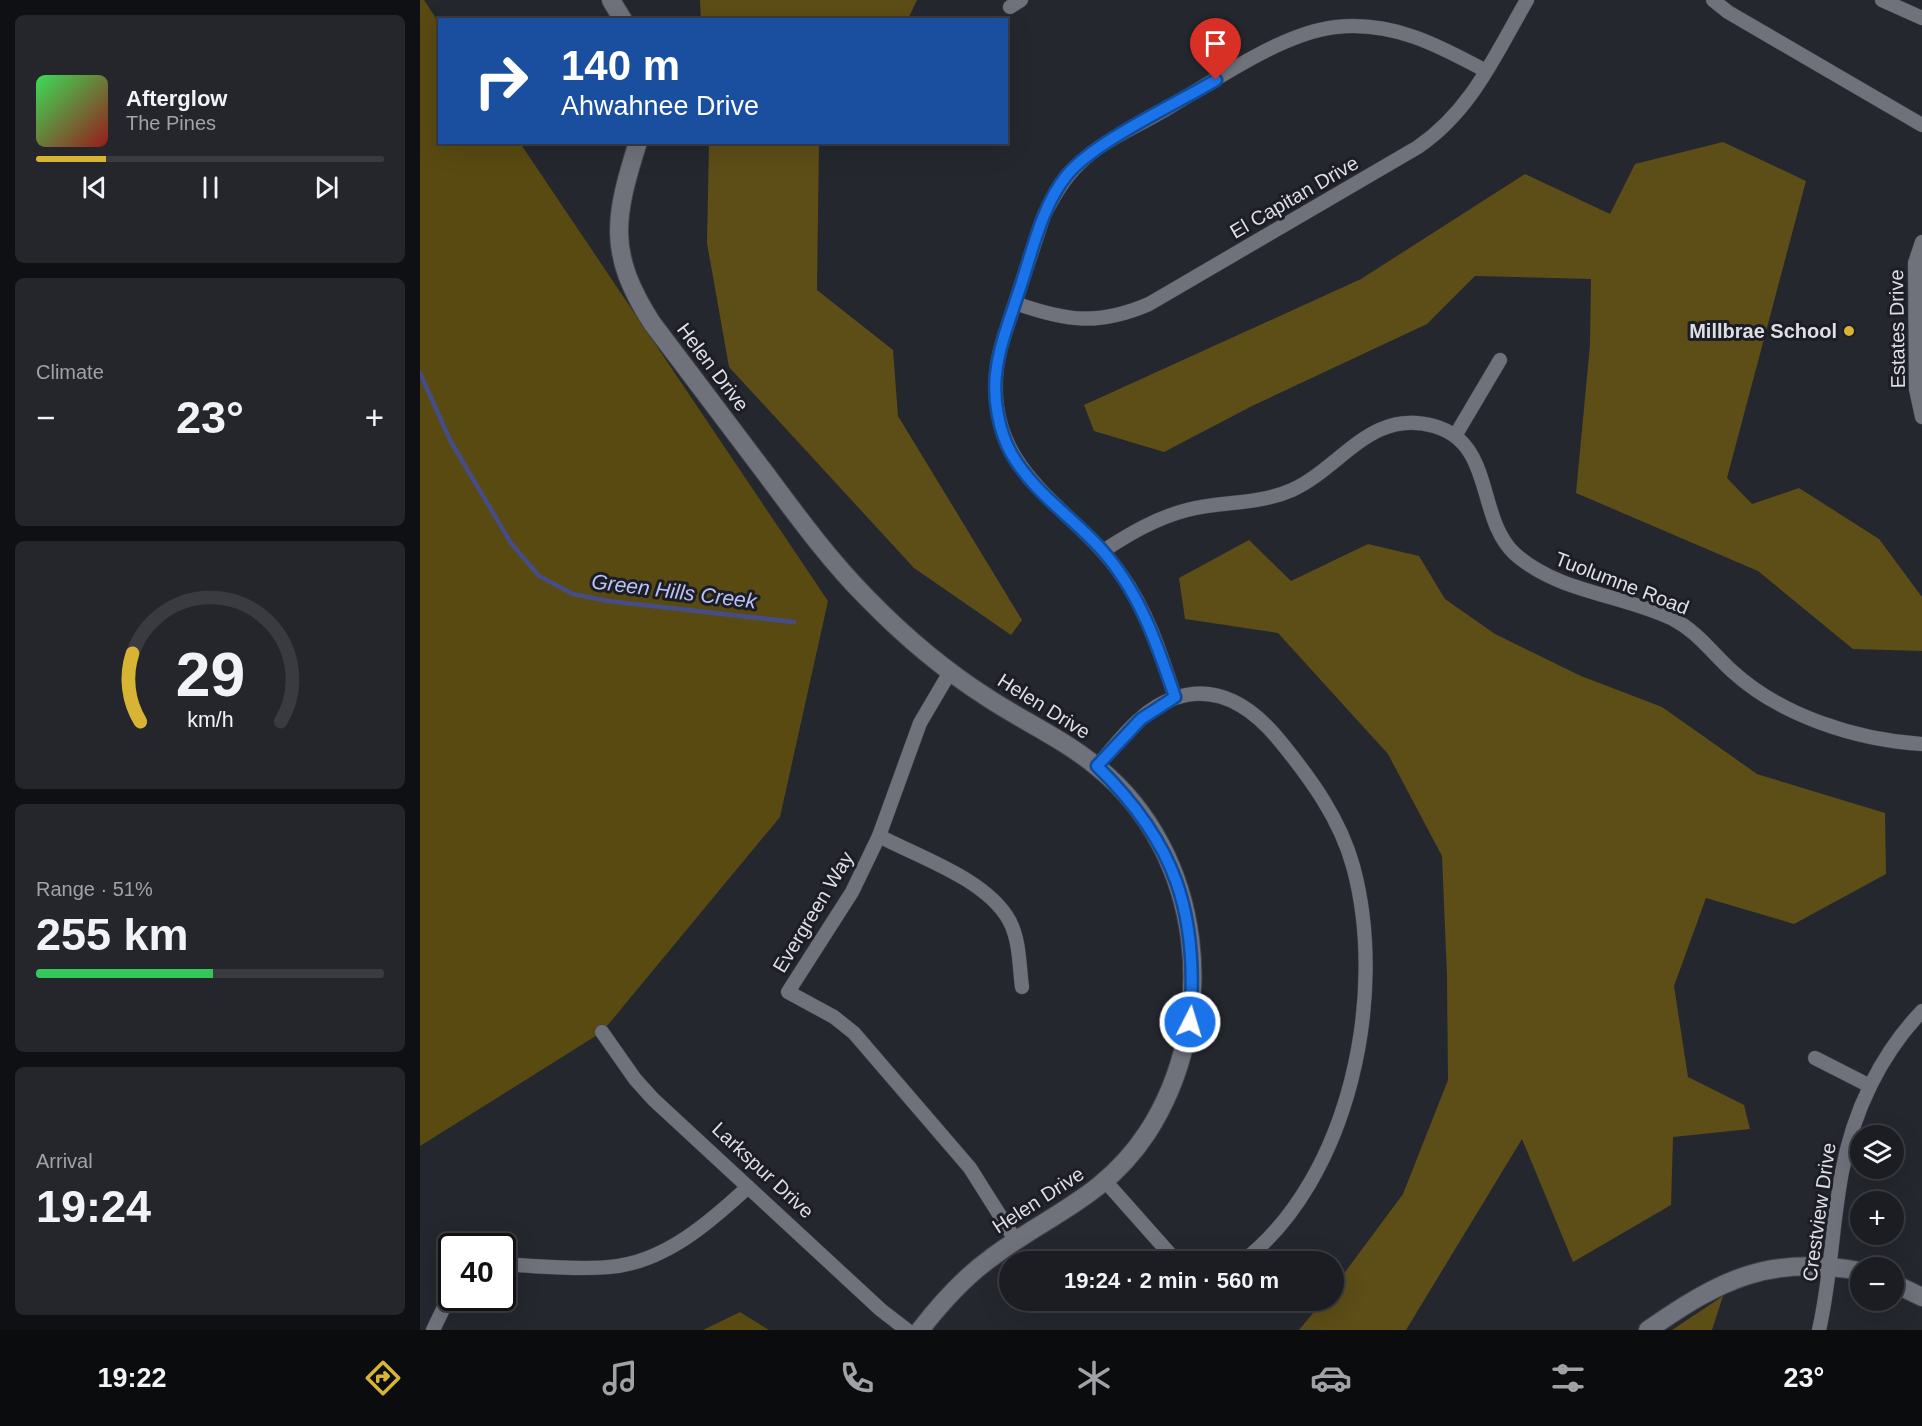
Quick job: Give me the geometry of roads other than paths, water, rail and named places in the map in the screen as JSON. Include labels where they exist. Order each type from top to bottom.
[{"type":"street","points":[[611,0],[622,18]]},
{"type":"street","name":"El Capitan Drive","points":[[1015,303],[1055,317],[1080,320],[1107,318],[1149,304],[1432,138],[1455,117],[1486,71],[1527,0]]},
{"type":"street","points":[[1713,0],[1728,12],[1922,126]]},
{"type":"street","points":[[1881,0],[1922,18]]},
{"type":"street","points":[[1175,697],[1150,626],[1137,599],[1103,551],[1023,471],[1010,451],[1001,428],[996,400],[999,352],[1044,215],[1067,175],[1100,148],[1285,42],[1314,31],[1336,27],[1384,28],[1428,40],[1486,71]]},
{"type":"street","name":"Helen Drive","points":[[637,144],[622,192],[618,218],[619,244],[625,273],[636,297],[778,490],[840,569],[892,623],[950,672],[1097,766],[1123,791],[1165,852],[1179,887],[1193,954],[1190,1022],[1174,1081],[1147,1133],[1106,1182],[1069,1210],[991,1258],[951,1292],[920,1330]]},
{"type":"street","name":"Estates Drive","points":[[1922,242],[1915,263],[1916,389],[1922,417]]},
{"type":"street","points":[[1103,551],[1141,528],[1186,510],[1270,499],[1294,489],[1332,465],[1366,435],[1386,427],[1408,424],[1434,426],[1455,436],[1500,360]]},
{"type":"street","name":"Tuolumne Road","points":[[1455,436],[1468,450],[1479,468],[1499,532],[1513,552],[1532,568],[1554,579],[1674,620],[1696,634],[1750,686],[1808,717],[1872,737],[1922,744]]},
{"type":"street","name":"Evergreen Way","points":[[950,672],[920,723],[879,836],[852,892],[788,992],[834,1017],[854,1033],[970,1168],[1016,1241]]},
{"type":"street","points":[[1097,766],[1141,719],[1175,697],[1200,694],[1224,697],[1247,707],[1265,722],[1297,761],[1328,808],[1353,866],[1361,907],[1365,964],[1360,1036],[1347,1095],[1325,1152],[1296,1205],[1256,1251]]},
{"type":"street","points":[[879,836],[976,885],[995,902],[1009,920],[1016,941],[1022,987]]},
{"type":"street","name":"Crestview Drive","points":[[1819,1330],[1831,1266],[1841,1174],[1857,1115],[1886,1055],[1922,1011]]},
{"type":"street","name":"Larkspur Drive","points":[[602,1032],[635,1079],[653,1099],[881,1310],[907,1330]]},
{"type":"street","points":[[1815,1058],[1870,1086]]},
{"type":"street","points":[[1106,1182],[1167,1251]]},
{"type":"street","points":[[516,1264],[611,1267],[636,1261],[688,1236],[710,1221],[748,1186]]},
{"type":"street","points":[[1648,1330],[1704,1292],[1727,1281],[1776,1268],[1831,1266],[1850,1269]]},
{"type":"street","points":[[1904,1288],[1922,1297]]},
{"type":"street","points":[[433,1330],[442,1311]]},
{"type":"waterway","name":"Green Hills Creek","points":[[420,373],[451,442],[511,543],[539,576],[573,594],[608,601],[794,622]]},
{"type":"place","name":"Millbrae School","points":[[1849,331]]}]
